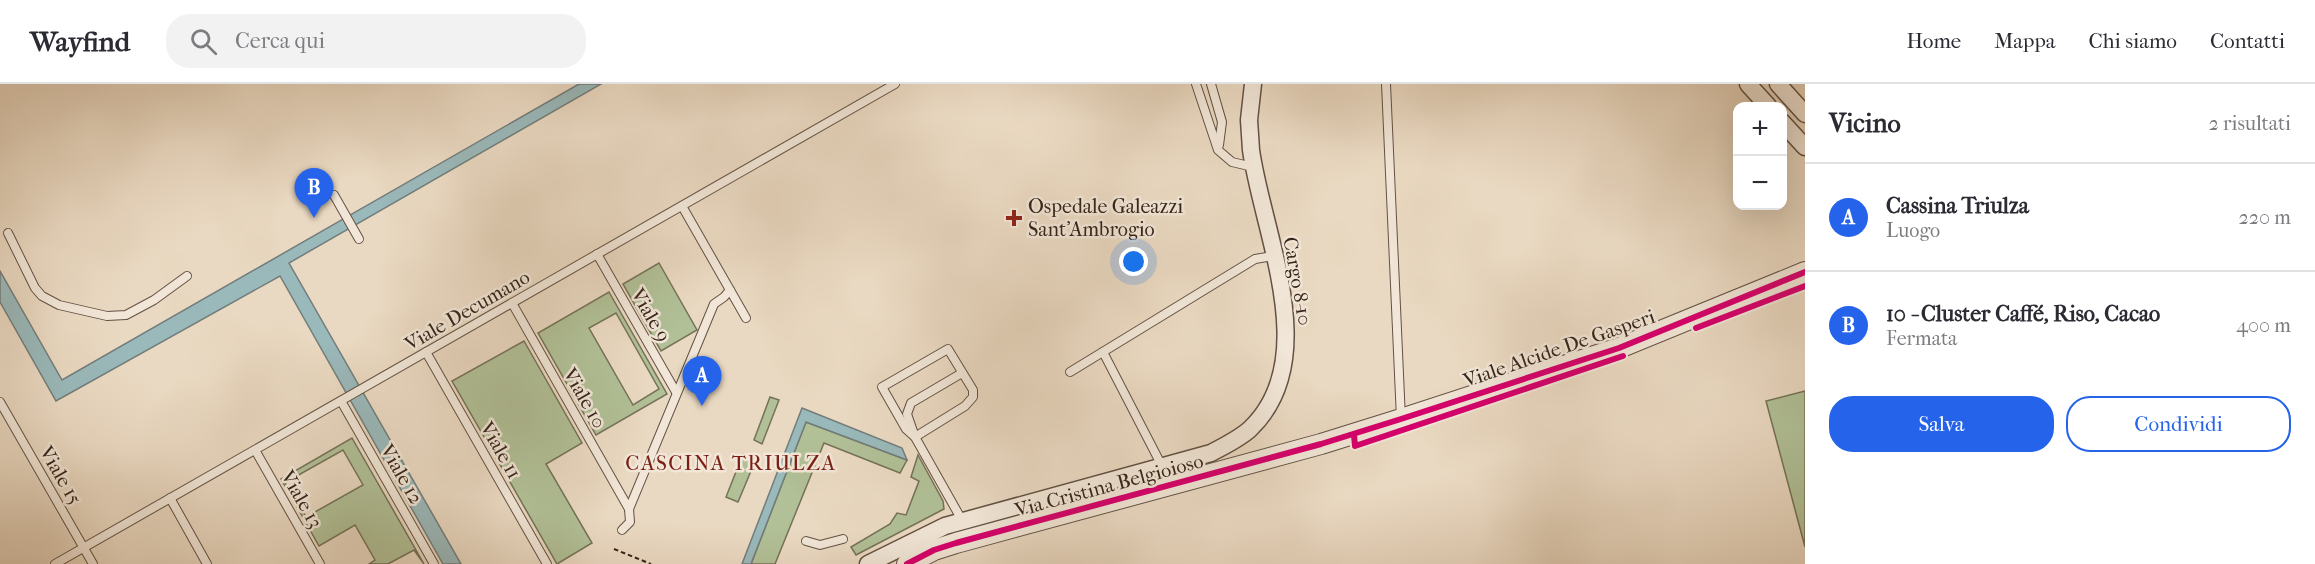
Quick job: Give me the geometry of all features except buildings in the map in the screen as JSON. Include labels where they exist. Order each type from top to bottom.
[{"type":"street","name":"Cargo 8-10","points":[[868,564],[930,532],[1030,496],[1100,478],[1162,468],[1211,453],[1249,430],[1271,401],[1285,365],[1286,346],[1286,323],[1253,167],[1249,120],[1253,84]]},
{"type":"street","points":[[1748,84],[1764,102]]},
{"type":"street","points":[[1778,84],[1805,114]]},
{"type":"street","points":[[1787,127],[1805,147]]},
{"type":"street","name":"Viale Alcide De Gasperi","points":[[1321,444],[1619,348],[1804,272]]},
{"type":"street","name":"Via Cristina Belgioioso","points":[[908,564],[934,550],[956,543],[1321,444]]},
{"type":"lane","name":"Viale Decumano","points":[[55,564],[895,84]]},
{"type":"lane","points":[[1196,84],[1218,150],[1232,162],[1253,167]]},
{"type":"lane","points":[[1211,84],[1222,122],[1218,150]]},
{"type":"lane","points":[[1386,84],[1401,419]]},
{"type":"lane","points":[[334,195],[359,239]]},
{"type":"lane","points":[[682,206],[746,318]]},
{"type":"lane","points":[[9,233],[35,288],[42,296],[59,305],[107,316],[126,315],[146,305],[187,276]]},
{"type":"lane","name":"Viale 9","points":[[597,254],[676,392]]},
{"type":"lane","points":[[1070,372],[1255,260],[1273,256]]},
{"type":"lane","points":[[622,531],[630,522],[629,509],[714,304],[730,290]]},
{"type":"lane","name":"Viale 10","points":[[512,303],[629,509]]},
{"type":"lane","points":[[948,349],[973,392],[970,402],[915,436],[906,429],[882,387],[948,349]]},
{"type":"lane","name":"Viale 11","points":[[426,352],[547,564]]},
{"type":"lane","points":[[1103,352],[1162,468]]},
{"type":"lane","points":[[962,373],[911,403],[907,414],[915,436],[963,522]]},
{"type":"lane","name":"Viale 12","points":[[341,401],[434,564]]},
{"type":"lane","name":"Viale 15","points":[[0,402],[93,564]]},
{"type":"lane","name":"Viale 13","points":[[255,450],[320,564]]},
{"type":"lane","points":[[170,498],[207,564]]},
{"type":"lane","points":[[806,541],[819,545],[843,539]]},
{"type":"path","points":[[614,549],[651,564]]},
{"type":"green space","points":[[659,263],[697,330],[661,351],[623,284]]},
{"type":"green space","points":[[609,292],[667,394],[596,435],[538,333]],"holes":[[[616,313],[659,389],[633,405],[589,328]]]},
{"type":"green space","points":[[524,341],[582,443],[546,464],[592,543],[557,564],[452,381]]},
{"type":"green space","points":[[1805,391],[1805,547],[1766,401]]},
{"type":"green space","points":[[770,397],[779,400],[762,444],[754,440]]},
{"type":"green space","points":[[806,422],[907,460],[900,473],[824,443],[775,564],[751,564]]},
{"type":"green space","points":[[352,438],[424,564],[414,550],[388,564],[369,564],[375,560],[355,525],[319,546],[287,489],[289,487],[306,517],[363,485],[343,450],[286,482],[285,486],[281,479]]},
{"type":"green space","points":[[743,454],[756,459],[738,502],[726,497]]},
{"type":"green space","points":[[918,455],[943,501],[944,509],[856,555],[851,547],[890,524],[897,513],[906,515],[919,481],[911,477]]},
{"type":"water","points":[[579,84],[601,84],[289,263],[461,564],[443,564],[280,276],[56,401],[0,302],[0,271],[62,380]]},
{"type":"water","points":[[802,408],[902,448],[907,460],[806,422],[751,564],[742,564]]},
{"type":"cycle path","points":[[907,564],[934,550],[956,543],[1321,444],[1401,419],[1619,348],[1805,272]]},
{"type":"cycle path","points":[[1696,328],[1805,286]]},
{"type":"cycle path","points":[[1354,435],[1355,446],[1623,356]]},
{"type":"place","name":"10 - Cluster Caffé, Riso, Cacao","points":[[314,218]]},
{"type":"place","name":"Ospedale Galeazzi Sant'Ambrogio","points":[[1014,218]]},
{"type":"place","name":"Cassina Triulza","points":[[702,406]]},
{"type":"district","name":"CASCINA TRIULZA","points":[[731,463]]}]
